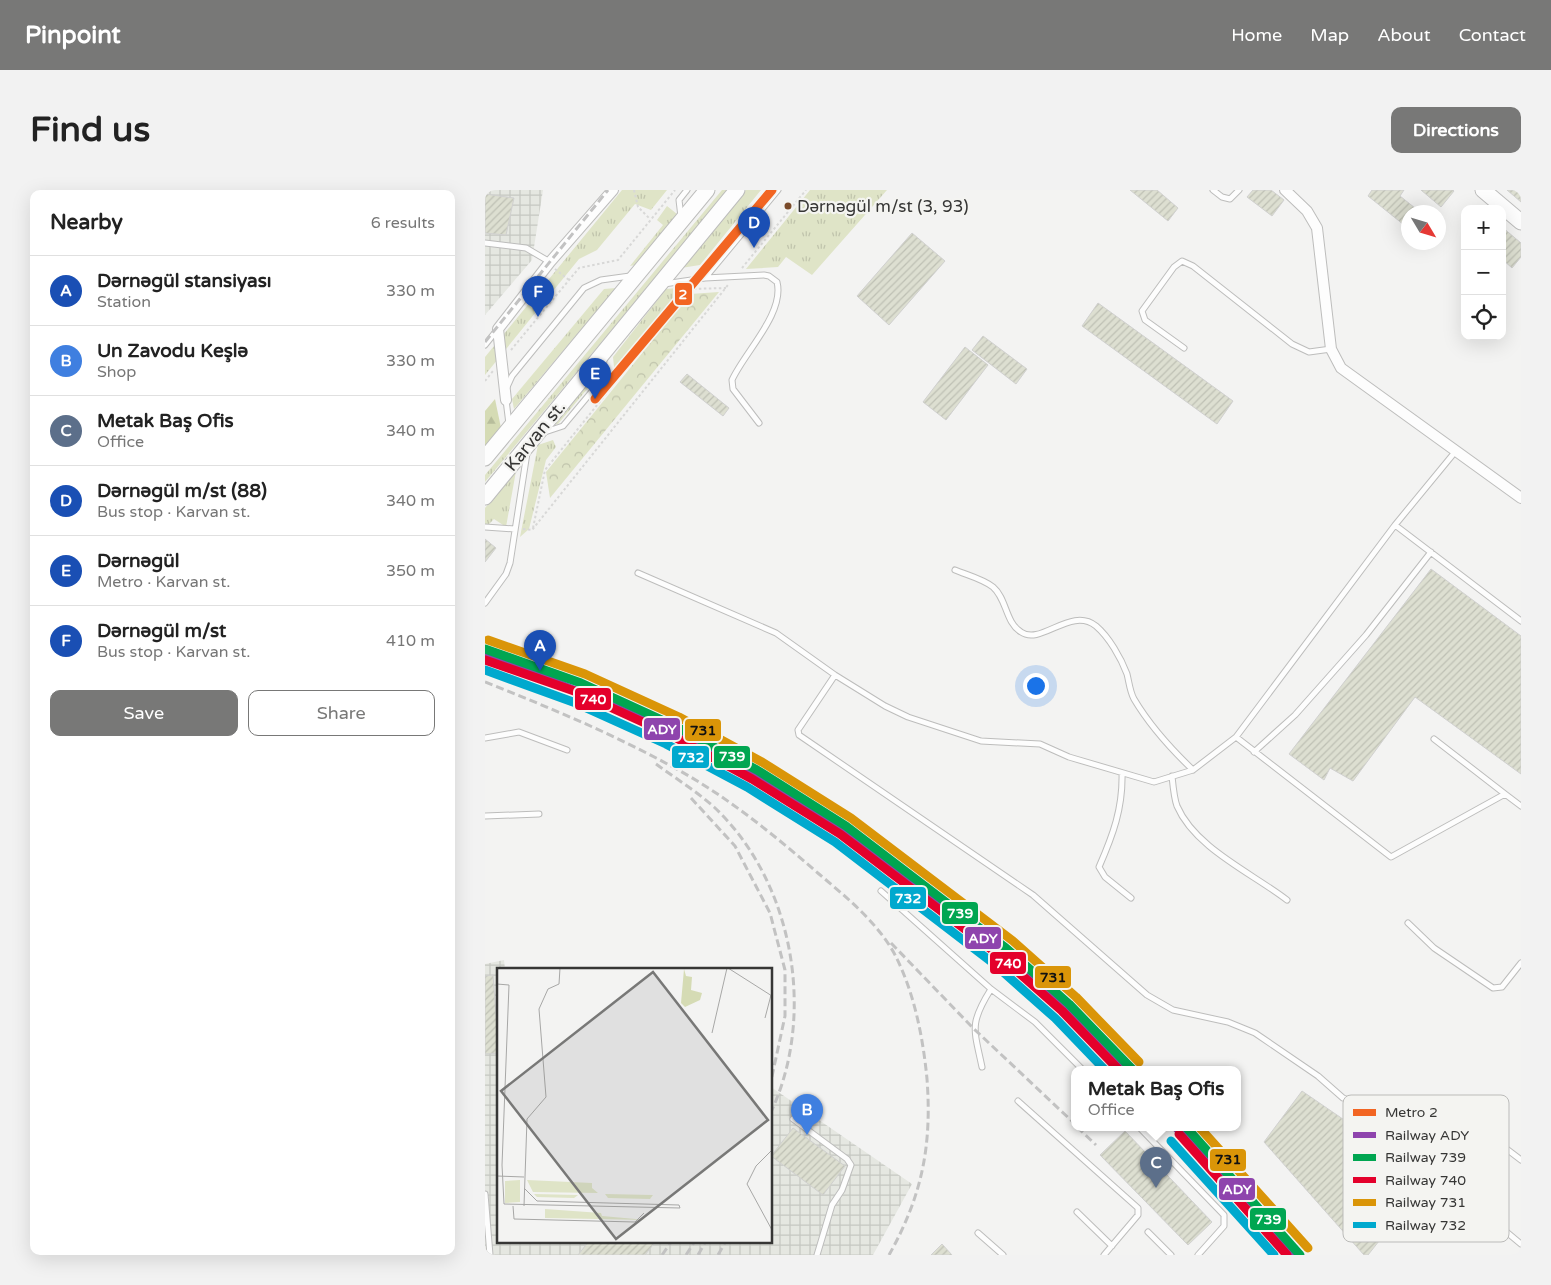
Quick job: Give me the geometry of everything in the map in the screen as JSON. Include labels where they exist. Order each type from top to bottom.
[{"type":"street","points":[[506,400],[498,329],[550,263],[613,190]]},
{"type":"street","name":"Karvan st.","points":[[485,458],[707,190]]},
{"type":"street","name":"Karvan st.","points":[[485,497],[737,190]]},
{"type":"street","points":[[1285,190],[1307,211],[1317,228],[1331,349],[1341,368],[1521,498]]},
{"type":"street","points":[[1483,190],[1521,222]]},
{"type":"lane","points":[[681,222],[679,200],[687,190]]},
{"type":"lane","points":[[705,278],[778,190]]},
{"type":"lane","points":[[1213,190],[1222,197],[1230,199],[1239,190]]},
{"type":"lane","points":[[485,243],[526,248],[550,263]]},
{"type":"lane","points":[[1184,348],[1142,316],[1142,311],[1182,261],[1193,266],[1297,347],[1309,352],[1331,349]]},
{"type":"lane","points":[[510,429],[506,391],[512,376],[584,288],[601,280],[638,275]]},
{"type":"lane","points":[[661,284],[705,278],[769,276],[777,282],[779,288],[770,318],[732,380],[733,389],[759,423]]},
{"type":"lane","points":[[485,345],[498,329]]},
{"type":"lane","points":[[485,603],[506,574],[533,440]]},
{"type":"lane","points":[[638,573],[776,633],[835,675],[885,706],[981,741],[1041,744],[1069,757],[1154,782],[1193,770],[1236,738],[1395,525],[1455,452]]},
{"type":"lane","points":[[1395,525],[1521,621]]},
{"type":"lane","points":[[485,526],[515,529]]},
{"type":"lane","points":[[1254,752],[1301,708],[1365,635],[1431,552]]},
{"type":"lane","points":[[955,570],[993,587],[1015,628],[1023,634],[1035,635],[1061,624],[1081,620],[1095,625],[1110,642],[1126,673],[1133,698],[1165,743],[1193,770]]},
{"type":"lane","points":[[835,675],[803,721],[798,730],[799,735],[1033,895],[1147,995],[1173,1010],[1228,1022],[1255,1033],[1319,1076],[1343,1098]]},
{"type":"lane","points":[[485,738],[519,732],[567,750]]},
{"type":"lane","points":[[1236,738],[1391,857],[1505,794]]},
{"type":"lane","points":[[1434,739],[1521,806]]},
{"type":"lane","points":[[1122,773],[1123,794],[1117,826],[1099,867],[1105,877],[1131,898]]},
{"type":"lane","points":[[1172,776],[1177,805],[1192,831],[1232,862],[1287,900]]},
{"type":"lane","points":[[485,816],[539,814]]},
{"type":"lane","points":[[881,891],[991,989],[1035,1022],[1079,1066]]},
{"type":"lane","points":[[1408,923],[1434,948],[1493,988],[1502,987],[1521,963]]},
{"type":"lane","points":[[982,1067],[973,1028],[975,1018],[991,989]]},
{"type":"lane","points":[[1018,1101],[1137,1208],[1138,1216],[1104,1255]]},
{"type":"lane","points":[[793,1119],[847,1159],[851,1165],[842,1190],[832,1205],[817,1255]]},
{"type":"lane","points":[[1143,1131],[1224,1215],[1224,1226],[1198,1255]]},
{"type":"lane","points":[[1509,1151],[1521,1160]]},
{"type":"lane","points":[[485,1194],[489,1255]]},
{"type":"lane","points":[[1077,1212],[1112,1246]]},
{"type":"lane","points":[[1148,1232],[1171,1255]]},
{"type":"lane","points":[[978,1233],[1003,1255]]},
{"type":"lane","points":[[1509,1234],[1521,1244]]},
{"type":"path","points":[[634,190],[637,207],[651,220]]},
{"type":"path","points":[[532,530],[804,191]]},
{"type":"path","points":[[550,263],[569,280]]},
{"type":"path","points":[[532,530],[545,470],[690,289],[726,288]]},
{"type":"path","points":[[515,529],[532,530]]},
{"type":"path","points":[[513,680],[520,683],[534,650],[527,647]]},
{"type":"shaded area","points":[[485,190],[543,190],[532,260],[485,315]]},
{"type":"shaded area","points":[[504,960],[505,968],[497,968],[497,1242],[773,1242],[773,1088],[912,1184],[873,1255],[485,1255],[485,964]]},
{"type":"green space","points":[[622,190],[667,190],[651,210],[635,204],[597,250],[579,259],[485,375],[485,357]]},
{"type":"green space","points":[[722,190],[728,190],[485,482],[485,475]]},
{"type":"green space","points":[[746,190],[761,190],[700,265],[681,268]]},
{"type":"green space","points":[[810,190],[887,190],[812,275],[786,257],[778,267],[746,269]]},
{"type":"green space","points":[[667,206],[677,214],[635,265],[630,266],[663,225],[657,220]]},
{"type":"green space","points":[[688,287],[615,377],[613,357],[666,289]]},
{"type":"green space","points":[[616,288],[514,409],[512,399],[604,289]]},
{"type":"green space","points":[[719,292],[550,498],[546,472],[690,294]]},
{"type":"green space","points":[[598,371],[598,376],[558,424],[553,425]]},
{"type":"green space","points":[[495,399],[501,428],[485,448],[485,411]]},
{"type":"green space","points":[[553,440],[556,447],[546,460],[529,529],[520,537],[538,445]]},
{"type":"green space","points":[[516,471],[506,527],[494,519],[485,528],[485,508]]},
{"type":"building","points":[[1130,190],[1157,190],[1178,208],[1168,221]]},
{"type":"building","points":[[1253,190],[1271,190],[1284,200],[1272,216],[1247,197]]},
{"type":"building","points":[[1372,190],[1404,190],[1400,196],[1411,205],[1401,205],[1401,223],[1368,196]]},
{"type":"building","points":[[1421,190],[1454,191],[1443,205],[1439,205]]},
{"type":"building","points":[[1507,190],[1521,190],[1521,202]]},
{"type":"building","points":[[485,194],[514,198],[506,235],[485,233]]},
{"type":"building","points":[[1506,230],[1521,243],[1521,257],[1512,268],[1506,263]]},
{"type":"building","points":[[912,233],[945,261],[889,325],[857,296]]},
{"type":"building","points":[[1098,303],[1233,401],[1217,424],[1082,326]]},
{"type":"building","points":[[983,336],[1027,369],[1016,384],[972,350]]},
{"type":"building","points":[[965,347],[988,365],[946,420],[923,402]]},
{"type":"building","points":[[687,374],[729,408],[723,416],[680,382]]},
{"type":"building","points":[[485,539],[496,548],[485,562]]},
{"type":"building","points":[[1431,569],[1521,636],[1521,774],[1415,697],[1353,781],[1330,768],[1324,780],[1289,754]]},
{"type":"building","points":[[493,975],[497,1053],[485,1054],[485,976]]},
{"type":"building","points":[[1302,1091],[1343,1119],[1343,1231],[1264,1142]]},
{"type":"building","points":[[793,1128],[845,1166],[823,1195],[773,1158],[773,1153]]},
{"type":"building","points":[[1125,1131],[1212,1222],[1188,1245],[1100,1155]]},
{"type":"building","points":[[588,1242],[655,1242],[645,1255],[578,1255]]},
{"type":"building","points":[[1352,1242],[1378,1242],[1368,1255],[1364,1255]]},
{"type":"building","points":[[942,1244],[952,1255],[931,1255]]},
{"type":"railway","points":[[485,342],[608,190]]},
{"type":"railway","points":[[485,682],[625,742],[710,789],[802,859],[860,910],[887,941],[901,968],[917,1014],[927,1079],[928,1103],[926,1149],[917,1191],[910,1212],[889,1255]]},
{"type":"railway","points":[[656,764],[714,807],[741,837],[763,872],[779,910],[789,951],[794,992],[793,1033],[785,1074],[773,1107]]},
{"type":"railway","points":[[691,798],[735,846],[770,913],[785,970],[785,1016],[773,1072]]},
{"type":"railway","points":[[891,943],[973,1028],[1071,1120]]},
{"type":"railway","points":[[1081,1131],[1096,1145]]},
{"type":"railway","points":[[662,1255],[671,1242]]},
{"type":"railway","points":[[686,1255],[694,1242]]},
{"type":"railway","points":[[698,1255],[705,1242]]},
{"type":"railway","points":[[718,1255],[725,1242]]},
{"type":"metro line","name":"2","points":[[595,399],[772,190]]},
{"type":"rail line","name":"731","points":[[488,640],[585,674],[679,717],[762,762],[851,818],[1013,941],[1076,997],[1139,1062]]},
{"type":"rail line","name":"739","points":[[485,649],[581,683],[675,726],[757,770],[846,826],[1006,948],[1069,1004],[1129,1066]]},
{"type":"rail line","name":"ADY","points":[[485,655],[654,725],[720,758],[803,806],[902,873],[948,909],[1039,987],[1121,1066]]},
{"type":"rail line","name":"740","points":[[485,660],[577,692],[671,735],[752,779],[840,834],[1000,956],[1062,1011],[1115,1066]]},
{"type":"rail line","name":"732","points":[[485,670],[573,702],[666,744],[747,787],[835,842],[993,963],[1055,1018],[1101,1066]]},
{"type":"rail line","name":"ADY","points":[[1180,1131],[1235,1187],[1293,1255]]},
{"type":"rail line","name":"739","points":[[1190,1131],[1300,1255]]},
{"type":"rail line","name":"731","points":[[1203,1131],[1308,1248]]},
{"type":"rail line","name":"740","points":[[1179,1134],[1287,1255]]},
{"type":"rail line","name":"732","points":[[1171,1141],[1274,1255]]},
{"type":"place","name":"Dərnəgül m/st (3, 93)","points":[[788,206]]},
{"type":"place","name":"Dərnəgül m/st (88)","points":[[754,248]]},
{"type":"place","name":"Dərnəgül m/st","points":[[538,317]]},
{"type":"place","name":"Dərnəgül","points":[[595,399]]},
{"type":"place","name":"Dərnəgül stansiyası","points":[[540,671]]},
{"type":"place","name":"Un Zavodu Keşlə","points":[[807,1135]]},
{"type":"place","name":"Metak Baş Ofis","points":[[1156,1188]]}]
